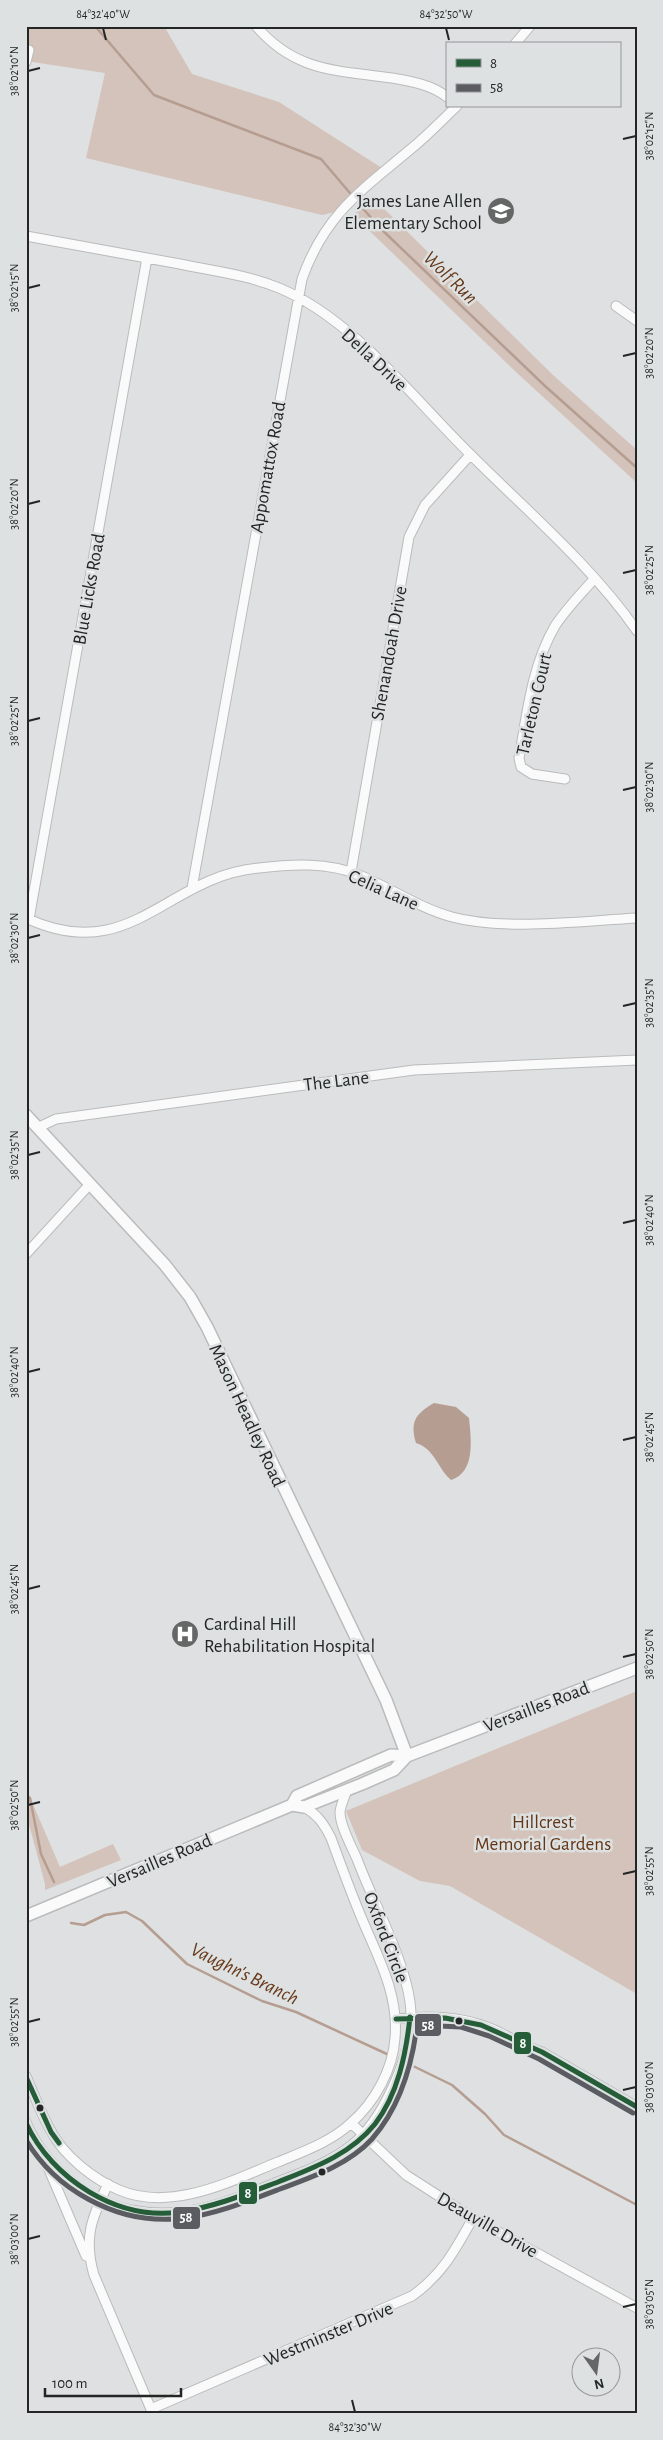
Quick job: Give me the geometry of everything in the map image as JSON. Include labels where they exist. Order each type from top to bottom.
[{"type":"main road","name":"Mason Headley Road","points":[[26,1115],[181,1284],[198,1312],[386,1700],[407,1756]]},
{"type":"main road","name":"Versailles Road","points":[[298,1806],[297,1796],[383,1758],[391,1755],[407,1756],[637,1668]]},
{"type":"main road","name":"Versailles Road","points":[[26,1916],[298,1806],[347,1790],[394,1770],[407,1756]]},
{"type":"street","points":[[256,26],[275,47],[310,65],[405,80],[433,89],[446,96]]},
{"type":"street","points":[[516,42],[526,28]]},
{"type":"street","points":[[26,62],[29,50]]},
{"type":"street","name":"Appomattox Road","points":[[192,888],[298,296],[312,254],[331,222],[346,204],[358,192],[413,148],[455,108]]},
{"type":"street","name":"Della Drive","points":[[26,236],[238,275],[298,296],[329,317],[370,353],[470,455],[519,501],[594,579],[637,631]]},
{"type":"street","name":"Blue Licks Road","points":[[27,919],[147,258]]},
{"type":"street","points":[[616,306],[637,321]]},
{"type":"street","name":"Shenandoah Drive","points":[[351,872],[409,537],[424,505],[470,455]]},
{"type":"street","name":"Tarleton Court","points":[[565,779],[532,774],[521,767],[519,758],[529,703],[543,652],[560,620],[594,579]]},
{"type":"street","name":"Celia Lane","points":[[27,919],[50,928],[78,933],[115,928],[156,912],[192,888],[241,870],[299,865],[351,872],[415,903],[452,917],[474,922],[503,924],[637,918]]},
{"type":"street","name":"The Lane","points":[[39,1127],[56,1119],[414,1070],[637,1060]]},
{"type":"street","points":[[26,1254],[90,1184]]},
{"type":"street","name":"Oxford Circle","points":[[26,2122],[41,2151],[61,2172],[101,2199],[126,2208],[169,2214],[213,2207],[324,2162],[365,2135],[389,2098],[402,2066],[407,2050],[410,2003],[403,1973],[340,1813],[347,1790]]},
{"type":"street","name":"Oxford Circle","points":[[26,2076],[51,2132],[78,2164],[119,2190],[144,2197],[161,2198],[204,2191],[310,2148],[351,2123],[379,2088],[385,2076],[394,2048],[396,2019],[388,1978],[331,1838],[323,1822],[314,1813],[298,1806]]},
{"type":"street","points":[[396,2019],[441,2016],[482,2024],[527,2048],[542,2052],[637,2107]]},
{"type":"street","name":"Deauville Drive","points":[[351,2123],[406,2175],[473,2218],[637,2308]]},
{"type":"street","points":[[41,2151],[152,2411]]},
{"type":"street","points":[[94,2274],[87,2246],[93,2218],[108,2184]]},
{"type":"street","name":"Westminster Drive","points":[[152,2411],[412,2296],[437,2276],[449,2260],[473,2218]]},
{"type":"green space","points":[[26,26],[164,26],[192,74],[279,102],[385,170],[339,211],[322,215],[86,158],[105,73],[26,61]]},
{"type":"green space","points":[[372,197],[553,375],[637,450],[637,483],[517,373],[353,215]]},
{"type":"green space","name":"Hillcrest Memorial Gardens","points":[[637,1691],[637,1994],[450,1886],[420,1881],[362,1850],[346,1811]]},
{"type":"green space","points":[[26,1788],[60,1867],[113,1844],[121,1860],[45,1890],[26,1813]]},
{"type":"shaded area","points":[[434,1403],[456,1407],[469,1418],[471,1445],[468,1462],[465,1470],[451,1480],[432,1454],[416,1443],[414,1436],[414,1424],[418,1415]]},
{"type":"waterway","name":"Wolf Run","points":[[95,26],[154,95],[321,159],[378,226],[545,386],[637,468]]},
{"type":"waterway","name":"Vaughn's Branch","points":[[26,1795],[30,1798],[41,1854],[54,1882]]},
{"type":"waterway","name":"Vaughn's Branch","points":[[71,1923],[84,1925],[105,1915],[126,1912],[142,1921],[187,1964],[262,2001],[296,2012],[389,2055]]},
{"type":"waterway","name":"Vaughn's Branch","points":[[411,2065],[452,2085],[485,2114],[504,2135],[637,2205]]},
{"type":"transit line","name":"8","points":[[26,2123],[37,2143],[52,2162],[89,2192],[110,2203],[133,2210],[156,2213],[180,2212],[205,2207],[230,2200],[317,2166],[343,2152],[365,2135],[383,2112],[395,2087],[400,2073],[410,2017]]},
{"type":"transit line","name":"8","points":[[396,2019],[445,2018],[481,2025],[542,2052],[637,2107]]},
{"type":"transit line","name":"58","points":[[26,2140],[38,2158],[61,2181],[88,2199],[113,2211],[138,2217],[161,2219],[208,2214],[304,2180],[329,2169],[352,2156],[372,2139],[382,2127],[403,2085],[412,2056],[417,2025],[461,2027],[489,2036],[539,2059],[633,2113]]},
{"type":"transit line","name":"8","points":[[26,2077],[51,2132],[59,2143]]},
{"type":"place","name":"James Lane Allen Elementary School","points":[[501,211]]},
{"type":"place","name":"Cardinal Hill Rehabilitation Hospital","points":[[185,1634]]}]
